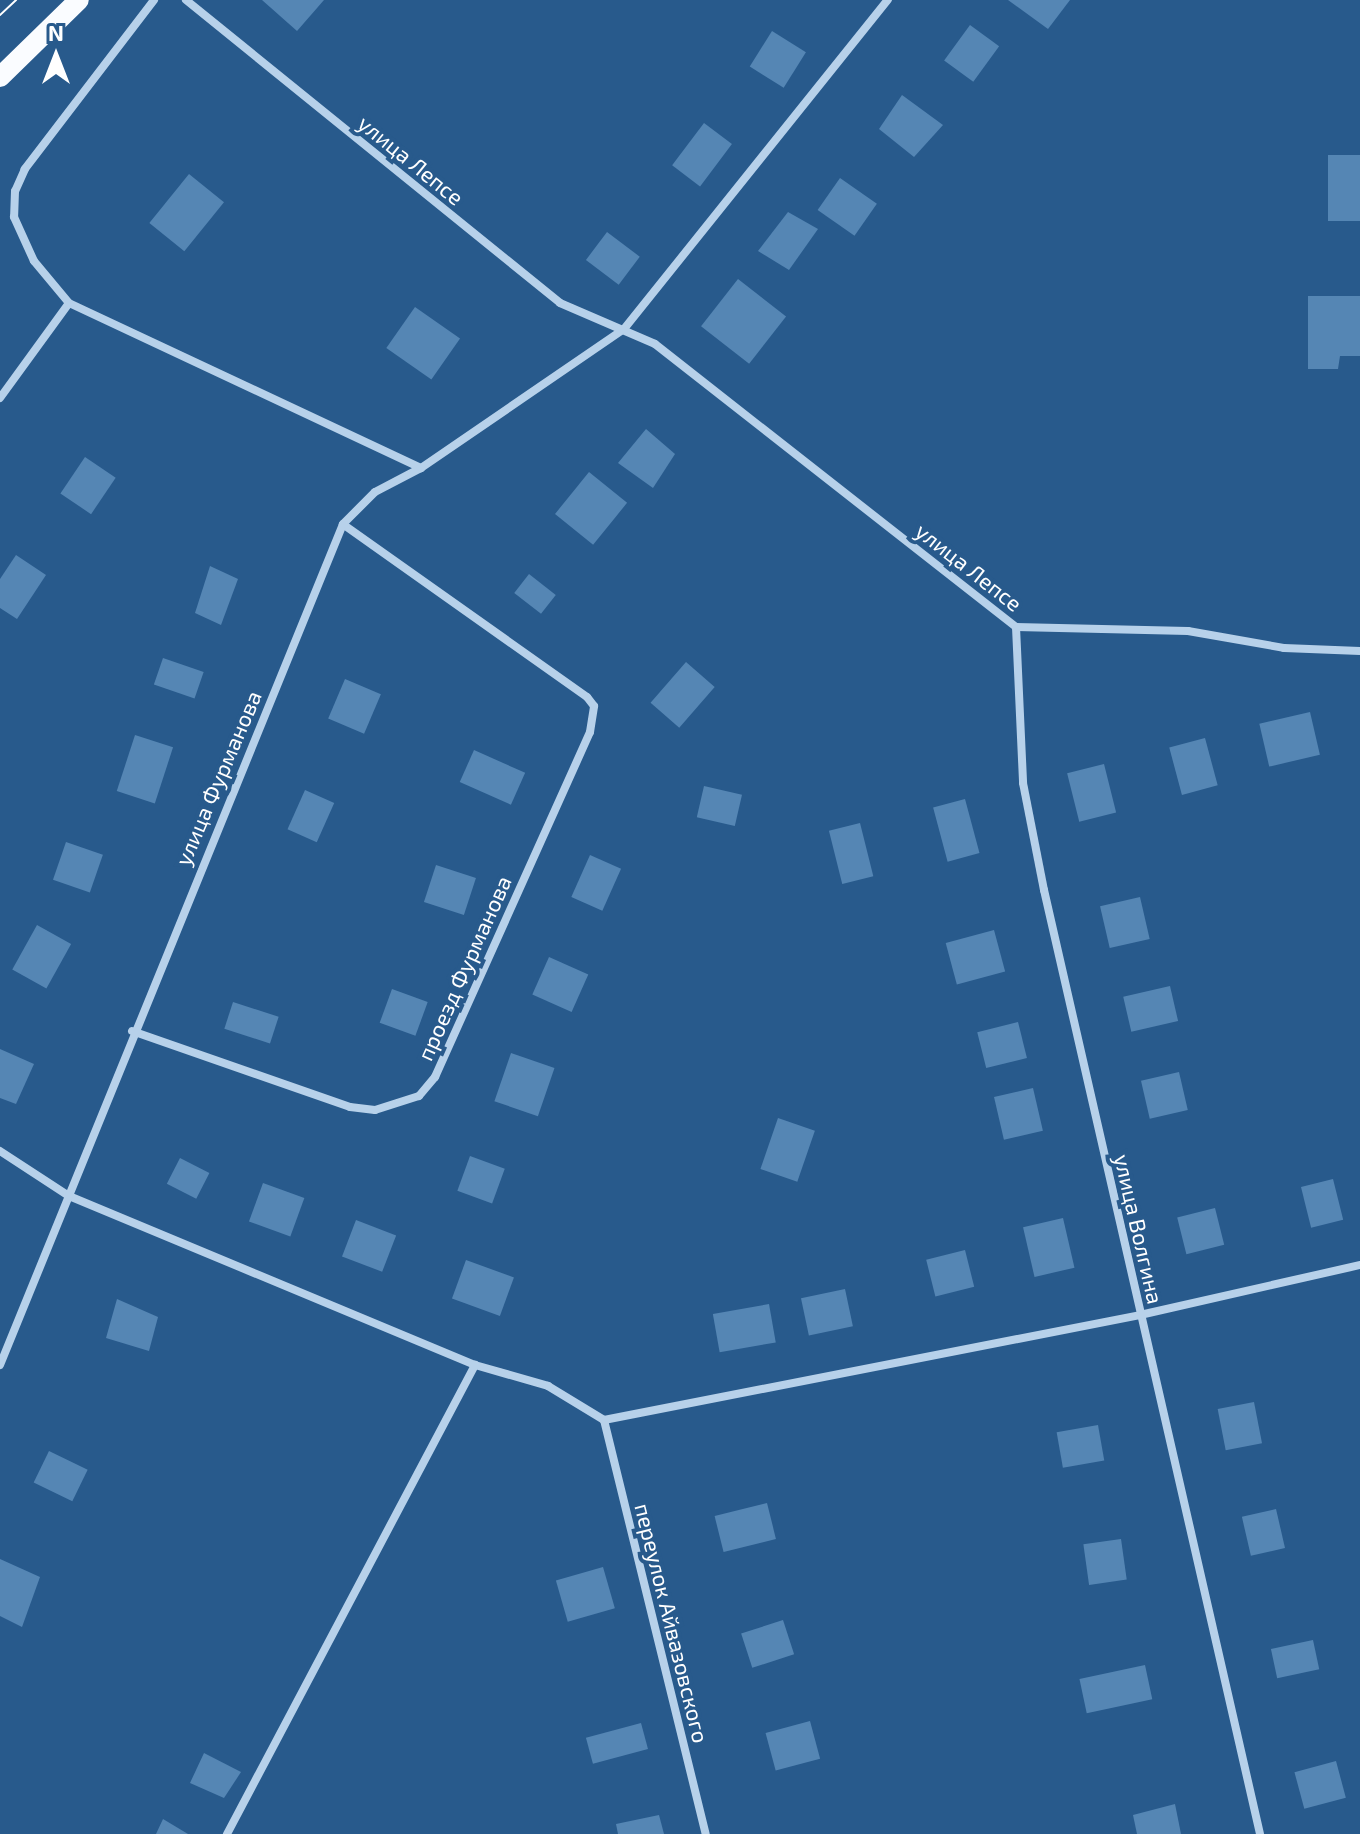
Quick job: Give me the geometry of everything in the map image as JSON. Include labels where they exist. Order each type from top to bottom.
[{"type":"main road","points":[[0,77],[79,0]]},
{"type":"street","points":[[154,0],[25,169],[15,191],[14,217],[34,261],[69,303],[421,468]]},
{"type":"street","name":"улица Лепсе","points":[[186,0],[560,303],[655,344],[1016,627],[1188,631],[1284,648],[1360,651]]},
{"type":"street","points":[[624,329],[888,0]]},
{"type":"street","points":[[0,398],[69,303]]},
{"type":"street","name":"улица Фурманова","points":[[0,1365],[132,1031],[343,524],[375,492],[421,468],[624,329]]},
{"type":"street","name":"проезд Фурманова","points":[[132,1031],[350,1107],[375,1110],[419,1096],[435,1077],[590,732],[594,706],[343,524]]},
{"type":"street","name":"улица Волгина","points":[[1016,627],[1023,783],[1140,1315],[1260,1834]]},
{"type":"street","points":[[0,1151],[69,1196],[475,1365],[548,1386],[604,1420],[1140,1315],[1360,1265]]},
{"type":"street","points":[[227,1834],[475,1365]]},
{"type":"street","name":"переулок Айвазовского","points":[[604,1420],[706,1834]]},
{"type":"building","points":[[262,0],[324,0],[297,31]]},
{"type":"building","points":[[1008,0],[1070,0],[1048,29]]},
{"type":"building","points":[[970,25],[999,46],[973,82],[944,61]]},
{"type":"building","points":[[772,31],[806,52],[784,88],[750,67]]},
{"type":"building","points":[[902,95],[943,125],[914,157],[879,129]]},
{"type":"building","points":[[704,123],[732,144],[700,186],[672,165]]},
{"type":"building","points":[[1328,155],[1360,155],[1360,221],[1328,221]]},
{"type":"building","points":[[189,174],[224,202],[184,251],[149,223]]},
{"type":"building","points":[[840,178],[877,204],[854,236],[818,210]]},
{"type":"building","points":[[788,212],[818,229],[789,270],[758,251]]},
{"type":"building","points":[[607,232],[640,257],[619,285],[586,260]]},
{"type":"building","points":[[738,279],[786,317],[749,364],[701,326]]},
{"type":"building","points":[[1308,296],[1360,296],[1360,356],[1340,356],[1338,369],[1308,369]]},
{"type":"building","points":[[415,307],[460,339],[431,380],[386,348]]},
{"type":"building","points":[[646,429],[675,454],[653,488],[618,463]]},
{"type":"building","points":[[85,457],[116,478],[91,514],[60,493]]},
{"type":"building","points":[[589,472],[627,503],[593,545],[555,514]]},
{"type":"building","points":[[16,555],[46,575],[17,619],[0,608],[0,579]]},
{"type":"building","points":[[210,566],[238,579],[221,625],[195,613]]},
{"type":"building","points":[[529,574],[556,595],[541,614],[514,593]]},
{"type":"building","points":[[163,658],[204,672],[195,698],[154,684]]},
{"type":"building","points":[[686,662],[715,687],[679,728],[651,703]]},
{"type":"building","points":[[345,679],[381,694],[364,734],[328,719]]},
{"type":"building","points":[[1310,712],[1320,755],[1269,767],[1259,724]]},
{"type":"building","points":[[135,735],[173,747],[155,803],[117,791]]},
{"type":"building","points":[[1205,738],[1218,785],[1182,795],[1169,748]]},
{"type":"building","points":[[474,750],[525,773],[511,805],[460,782]]},
{"type":"building","points":[[1104,764],[1116,813],[1079,822],[1067,773]]},
{"type":"building","points":[[704,786],[742,795],[735,826],[697,817]]},
{"type":"building","points":[[305,790],[334,803],[317,842],[288,829]]},
{"type":"building","points":[[965,799],[979,853],[948,862],[933,808]]},
{"type":"building","points":[[860,823],[873,876],[842,884],[829,831]]},
{"type":"building","points":[[66,842],[103,855],[90,893],[53,880]]},
{"type":"building","points":[[590,855],[621,869],[602,911],[571,897]]},
{"type":"building","points":[[436,865],[476,878],[464,915],[424,902]]},
{"type":"building","points":[[1140,897],[1150,939],[1110,948],[1100,906]]},
{"type":"building","points":[[37,925],[71,944],[46,989],[12,970]]},
{"type":"building","points":[[994,930],[1005,972],[957,984],[946,943]]},
{"type":"building","points":[[549,957],[588,974],[572,1012],[532,994]]},
{"type":"building","points":[[1170,986],[1178,1021],[1131,1032],[1123,997]]},
{"type":"building","points":[[392,989],[428,1002],[415,1036],[380,1023]]},
{"type":"building","points":[[233,1002],[279,1017],[270,1043],[224,1029]]},
{"type":"building","points":[[1018,1022],[1027,1058],[986,1068],[977,1032]]},
{"type":"building","points":[[0,1049],[34,1064],[16,1104],[0,1098]]},
{"type":"building","points":[[511,1053],[554,1068],[538,1116],[494,1101]]},
{"type":"building","points":[[1179,1072],[1188,1110],[1150,1119],[1141,1081]]},
{"type":"building","points":[[1033,1088],[1043,1131],[1004,1140],[994,1097]]},
{"type":"building","points":[[778,1118],[815,1131],[797,1182],[760,1169]]},
{"type":"building","points":[[470,1156],[505,1169],[492,1203],[457,1191]]},
{"type":"building","points":[[180,1158],[209,1173],[196,1199],[167,1184]]},
{"type":"building","points":[[1333,1179],[1343,1220],[1311,1228],[1301,1187]]},
{"type":"building","points":[[263,1183],[304,1198],[290,1237],[249,1222]]},
{"type":"building","points":[[1215,1208],[1224,1245],[1186,1254],[1177,1217]]},
{"type":"building","points":[[1063,1218],[1074,1268],[1035,1277],[1023,1227]]},
{"type":"building","points":[[356,1220],[396,1235],[382,1272],[342,1256]]},
{"type":"building","points":[[965,1250],[974,1287],[935,1297],[926,1260]]},
{"type":"building","points":[[466,1260],[514,1277],[500,1316],[452,1299]]},
{"type":"building","points":[[845,1289],[853,1326],[809,1336],[801,1298]]},
{"type":"building","points":[[117,1299],[158,1317],[149,1351],[106,1338]]},
{"type":"building","points":[[769,1304],[776,1342],[720,1352],[713,1314]]},
{"type":"building","points":[[1254,1402],[1262,1443],[1226,1450],[1218,1409]]},
{"type":"building","points":[[1098,1425],[1104,1460],[1063,1468],[1057,1432]]},
{"type":"building","points":[[49,1451],[88,1470],[72,1501],[34,1482]]},
{"type":"building","points":[[767,1503],[776,1539],[724,1552],[715,1516]]},
{"type":"building","points":[[1276,1509],[1285,1548],[1251,1556],[1242,1517]]},
{"type":"building","points":[[1121,1539],[1127,1580],[1089,1585],[1083,1544]]},
{"type":"building","points":[[0,1559],[40,1577],[22,1627],[0,1616]]},
{"type":"building","points":[[603,1567],[615,1608],[568,1622],[556,1581]]},
{"type":"building","points":[[783,1620],[794,1654],[752,1668],[741,1634]]},
{"type":"building","points":[[1313,1640],[1319,1669],[1277,1678],[1271,1649]]},
{"type":"building","points":[[1145,1665],[1152,1699],[1087,1713],[1079,1679]]},
{"type":"building","points":[[810,1721],[820,1759],[776,1771],[766,1733]]},
{"type":"building","points":[[641,1723],[648,1749],[593,1764],[586,1738]]},
{"type":"building","points":[[204,1753],[241,1772],[224,1798],[190,1783]]},
{"type":"building","points":[[1336,1761],[1346,1798],[1304,1809],[1294,1772]]},
{"type":"building","points":[[1175,1804],[1181,1834],[1137,1834],[1133,1815]]},
{"type":"building","points":[[659,1815],[664,1834],[618,1834],[616,1824]]},
{"type":"building","points":[[163,1819],[188,1834],[156,1834]]},
{"type":"tram line","points":[[0,15],[16,0]]}]
